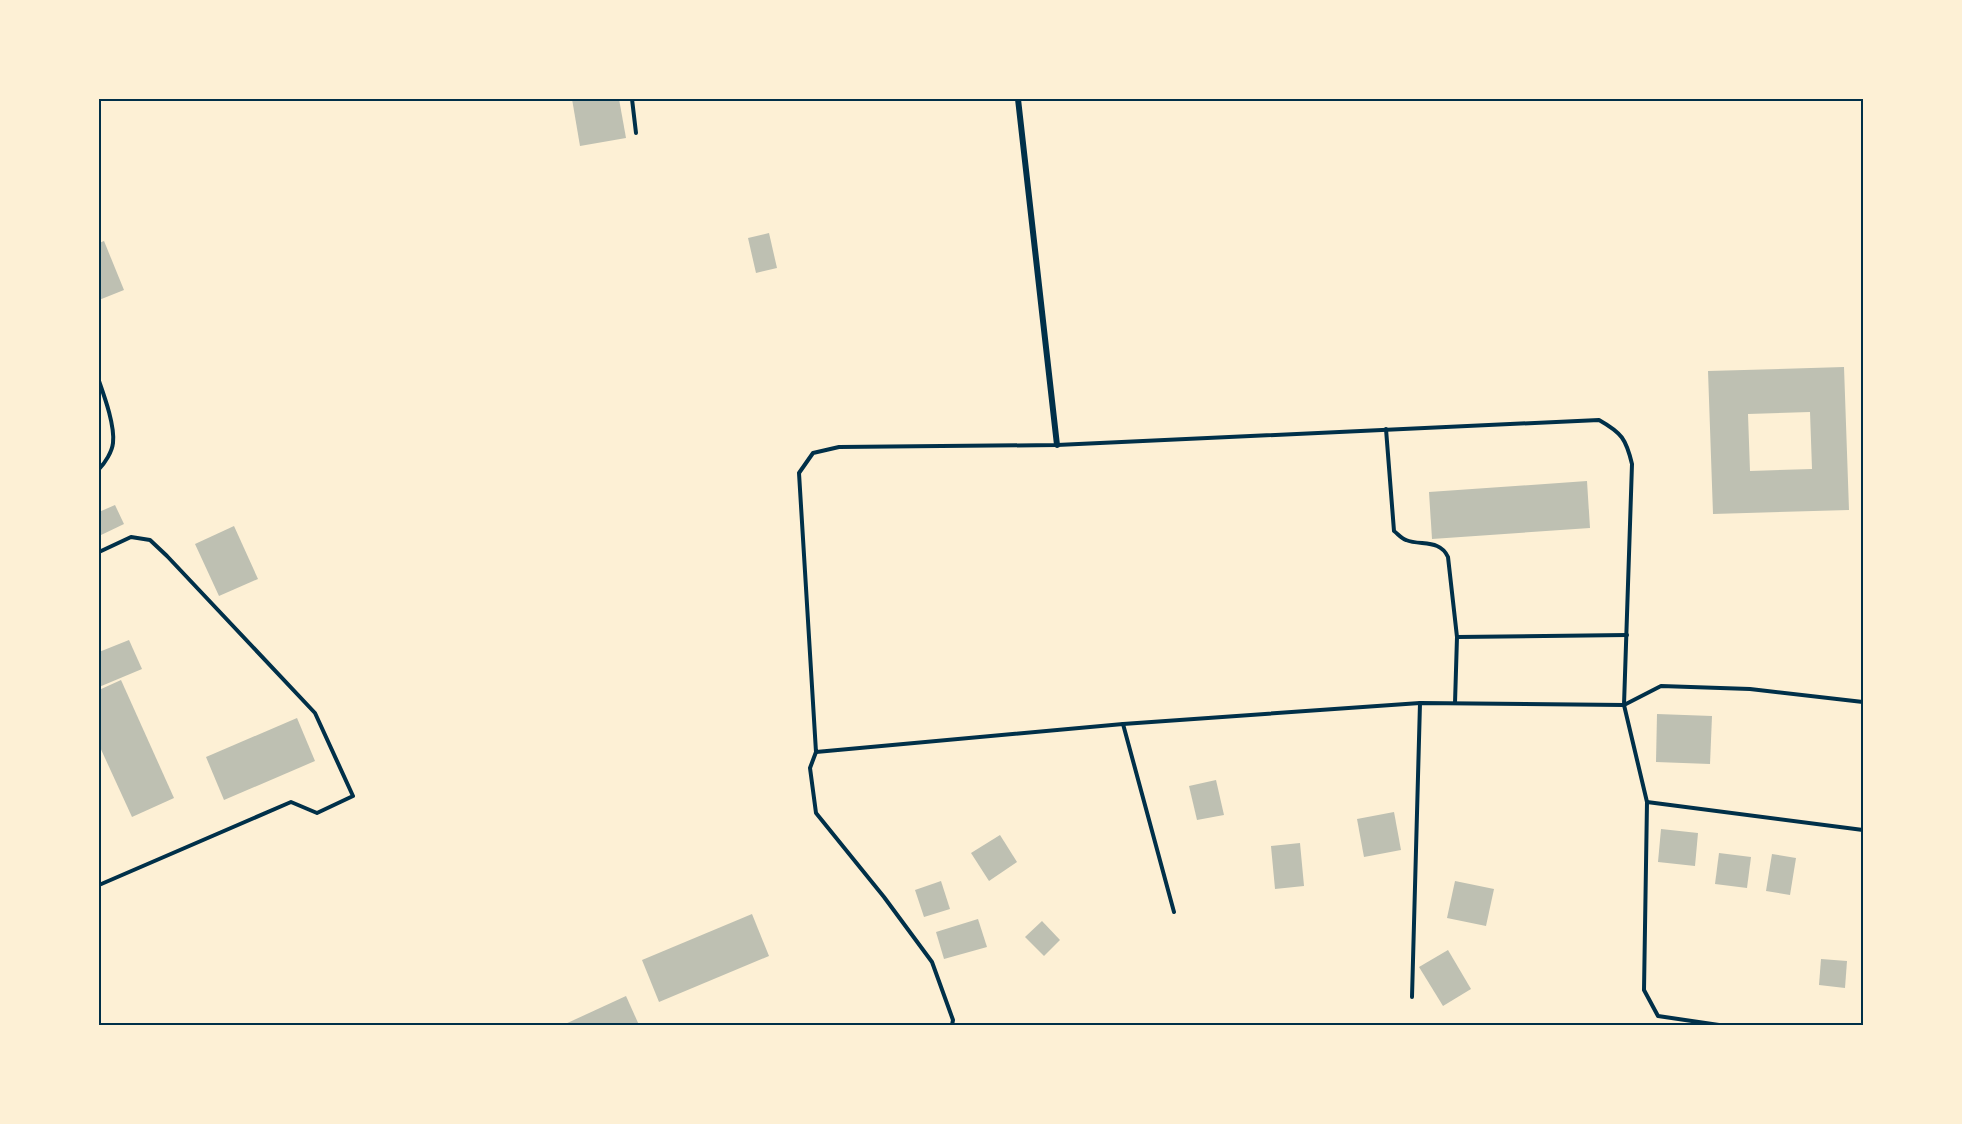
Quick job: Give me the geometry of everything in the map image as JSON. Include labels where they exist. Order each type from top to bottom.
[{"type":"street","points":[[1018,99],[1057,445]]},
{"type":"lane","points":[[632,99],[636,134]]},
{"type":"lane","points":[[99,381],[109,411],[113,444],[105,463],[99,469]]},
{"type":"lane","points":[[952,1025],[932,962],[884,897],[816,813],[810,768],[816,752],[799,473],[813,453],[839,447],[1057,445],[1599,420],[1614,428],[1627,443],[1632,464],[1624,705],[1647,802],[1644,990],[1658,1016],[1719,1025]]},
{"type":"lane","points":[[1386,429],[1394,531],[1404,540],[1433,543],[1445,550],[1448,557],[1457,637],[1455,703]]},
{"type":"lane","points":[[99,552],[131,537],[150,540],[167,556],[315,713],[353,796],[317,813],[291,802],[99,885]]},
{"type":"lane","points":[[1457,637],[1627,635]]},
{"type":"lane","points":[[816,752],[1122,724],[1420,703],[1624,705],[1661,686],[1750,689],[1863,702]]},
{"type":"lane","points":[[1412,997],[1420,703]]},
{"type":"lane","points":[[1122,724],[1174,912]]},
{"type":"lane","points":[[1647,802],[1863,830]]},
{"type":"building","points":[[572,99],[619,99],[626,138],[580,146]]},
{"type":"building","points":[[769,233],[777,268],[756,273],[748,238]]},
{"type":"building","points":[[104,241],[124,290],[99,300],[99,243]]},
{"type":"building","points":[[1844,367],[1849,510],[1713,514],[1708,371]],"holes":[[[1810,412],[1812,469],[1750,471],[1748,414]]]},
{"type":"building","points":[[1587,481],[1590,528],[1432,539],[1429,492]]},
{"type":"building","points":[[115,505],[124,524],[99,536],[99,512]]},
{"type":"building","points":[[234,526],[258,579],[219,596],[195,544]]},
{"type":"building","points":[[129,640],[142,669],[99,687],[99,652]]},
{"type":"building","points":[[121,680],[174,798],[132,817],[99,745],[99,690]]},
{"type":"building","points":[[1657,714],[1712,716],[1710,764],[1656,762]]},
{"type":"building","points":[[297,718],[315,761],[224,800],[206,757]]},
{"type":"building","points":[[1216,780],[1224,815],[1197,820],[1189,786]]},
{"type":"building","points":[[1394,812],[1401,850],[1364,857],[1357,819]]},
{"type":"building","points":[[1661,829],[1698,833],[1695,866],[1658,862]]},
{"type":"building","points":[[1000,835],[1017,862],[989,881],[971,853]]},
{"type":"building","points":[[1300,843],[1304,886],[1275,889],[1271,846]]},
{"type":"building","points":[[1719,853],[1751,857],[1747,888],[1715,884]]},
{"type":"building","points":[[1772,854],[1796,858],[1790,895],[1766,891]]},
{"type":"building","points":[[941,881],[950,909],[924,917],[915,890]]},
{"type":"building","points":[[1455,881],[1494,889],[1486,926],[1447,918]]},
{"type":"building","points":[[752,914],[769,956],[659,1002],[642,960]]},
{"type":"building","points":[[978,919],[987,947],[944,959],[936,932]]},
{"type":"building","points":[[1042,921],[1060,940],[1044,956],[1025,937]]},
{"type":"building","points":[[1448,950],[1471,989],[1443,1006],[1419,967]]},
{"type":"building","points":[[1821,959],[1847,961],[1845,988],[1819,985]]},
{"type":"building","points":[[626,996],[639,1025],[563,1025]]}]
